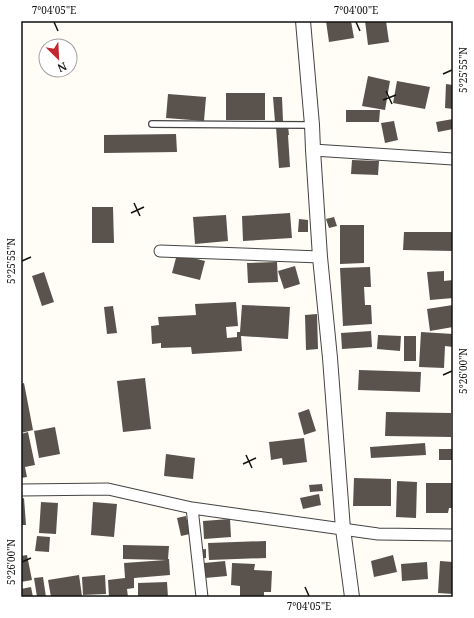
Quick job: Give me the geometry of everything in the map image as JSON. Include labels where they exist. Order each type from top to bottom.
[{"type":"street","points":[[303,21],[312,126],[320,257],[330,358],[343,529],[352,597]]},
{"type":"street","points":[[313,150],[453,160]]},
{"type":"street","points":[[160,251],[320,257]]},
{"type":"street","points":[[21,490],[108,489],[192,508],[378,534],[453,534]]},
{"type":"street","points":[[192,508],[202,597]]},
{"type":"lane","points":[[152,124],[312,126]]},
{"type":"building","points":[[326,21],[351,21],[354,38],[329,42]]},
{"type":"building","points":[[365,21],[386,21],[389,42],[368,45]]},
{"type":"building","points":[[368,76],[390,81],[385,110],[362,106]]},
{"type":"building","points":[[397,81],[430,87],[425,109],[393,103]]},
{"type":"building","points":[[446,84],[453,85],[453,109],[445,108]]},
{"type":"building","points":[[226,93],[265,93],[265,120],[226,120]]},
{"type":"building","points":[[168,94],[206,97],[204,121],[166,118]]},
{"type":"building","points":[[273,97],[282,97],[283,121],[275,122]]},
{"type":"building","points":[[346,110],[380,110],[379,122],[346,122]]},
{"type":"building","points":[[453,119],[453,129],[438,132],[436,122]]},
{"type":"building","points":[[394,121],[398,140],[385,143],[381,123]]},
{"type":"building","points":[[288,126],[290,167],[279,168],[276,127]]},
{"type":"building","points":[[176,134],[177,152],[104,153],[104,135]]},
{"type":"building","points":[[352,160],[379,161],[378,175],[351,174]]},
{"type":"building","points":[[92,207],[113,207],[114,243],[92,243]]},
{"type":"building","points":[[290,213],[292,238],[243,241],[242,216]]},
{"type":"building","points":[[226,215],[228,241],[195,244],[193,217]]},
{"type":"building","points":[[334,217],[337,226],[329,228],[326,219]]},
{"type":"building","points":[[299,219],[308,220],[308,232],[298,232]]},
{"type":"building","points":[[340,225],[364,225],[364,263],[340,264]]},
{"type":"building","points":[[404,232],[453,232],[453,251],[403,250]]},
{"type":"building","points":[[177,254],[205,261],[200,280],[172,273]]},
{"type":"building","points":[[277,262],[278,282],[248,283],[247,263]]},
{"type":"building","points":[[295,266],[300,284],[284,289],[278,271]]},
{"type":"building","points":[[370,267],[371,287],[364,287],[365,305],[371,305],[372,324],[343,326],[340,268]]},
{"type":"building","points":[[444,271],[444,281],[453,280],[453,298],[430,300],[427,272]]},
{"type":"building","points":[[44,272],[54,302],[42,306],[32,276]]},
{"type":"building","points":[[236,302],[238,326],[226,327],[227,338],[237,337],[237,332],[240,332],[242,305],[290,307],[288,339],[241,336],[242,351],[192,354],[191,347],[161,348],[161,343],[152,344],[151,326],[159,325],[158,317],[196,315],[195,304]]},
{"type":"building","points":[[453,305],[453,327],[430,331],[427,309]]},
{"type":"building","points":[[113,306],[117,333],[107,334],[104,307]]},
{"type":"building","points":[[317,314],[318,349],[306,350],[305,315]]},
{"type":"building","points":[[371,331],[372,347],[342,349],[341,333]]},
{"type":"building","points":[[421,332],[453,334],[453,347],[445,346],[444,368],[419,367]]},
{"type":"building","points":[[378,335],[401,336],[400,351],[377,349]]},
{"type":"building","points":[[404,336],[416,336],[416,361],[404,361]]},
{"type":"building","points":[[359,370],[421,372],[420,392],[358,390]]},
{"type":"building","points":[[145,378],[151,429],[123,432],[117,381]]},
{"type":"building","points":[[24,383],[33,430],[21,433],[21,384]]},
{"type":"building","points":[[309,409],[316,431],[304,435],[298,413]]},
{"type":"building","points":[[386,412],[451,413],[451,437],[385,436]]},
{"type":"building","points":[[55,427],[60,454],[39,458],[34,431]]},
{"type":"building","points":[[28,432],[35,465],[25,467],[27,477],[21,478],[21,434]]},
{"type":"building","points":[[304,438],[307,462],[283,465],[282,458],[271,460],[269,442]]},
{"type":"building","points":[[425,443],[426,455],[371,458],[370,447]]},
{"type":"building","points":[[439,449],[453,449],[453,460],[439,460]]},
{"type":"building","points":[[166,454],[195,458],[193,479],[164,476]]},
{"type":"building","points":[[354,478],[391,479],[391,506],[353,506]]},
{"type":"building","points":[[397,481],[417,482],[416,518],[396,517]]},
{"type":"building","points":[[426,483],[453,483],[453,508],[449,508],[448,513],[426,513]]},
{"type":"building","points":[[322,484],[323,491],[310,492],[309,485]]},
{"type":"building","points":[[319,494],[321,505],[303,509],[300,498]]},
{"type":"building","points":[[24,498],[26,525],[21,525],[21,499]]},
{"type":"building","points":[[41,502],[58,503],[56,534],[39,533]]},
{"type":"building","points":[[93,502],[117,504],[114,537],[91,535]]},
{"type":"building","points":[[186,516],[190,534],[181,536],[177,518]]},
{"type":"building","points":[[230,519],[231,537],[204,539],[203,521]]},
{"type":"building","points":[[37,536],[50,537],[49,552],[35,551]]},
{"type":"building","points":[[266,541],[266,558],[209,560],[208,543]]},
{"type":"building","points":[[123,545],[169,546],[168,559],[170,575],[134,578],[134,588],[127,589],[128,597],[109,597],[108,580],[125,578],[124,563],[166,560],[123,559]]},
{"type":"building","points":[[206,549],[206,558],[198,559],[197,550]]},
{"type":"building","points":[[27,555],[32,580],[21,582],[21,556]]},
{"type":"building","points":[[393,555],[397,572],[374,577],[371,561]]},
{"type":"building","points":[[225,561],[227,576],[205,578],[204,563]]},
{"type":"building","points":[[440,561],[453,562],[453,594],[438,593]]},
{"type":"building","points":[[427,562],[428,579],[402,581],[401,564]]},
{"type":"building","points":[[232,563],[255,564],[254,570],[272,571],[271,592],[264,592],[264,597],[240,597],[240,586],[231,585]]},
{"type":"building","points":[[79,575],[82,596],[51,597],[48,580]]},
{"type":"building","points":[[105,575],[106,594],[83,595],[82,577]]},
{"type":"building","points":[[43,577],[46,597],[37,597],[34,578]]},
{"type":"building","points":[[167,582],[168,597],[138,597],[138,583]]},
{"type":"building","points":[[31,587],[33,597],[21,597],[21,589]]}]
